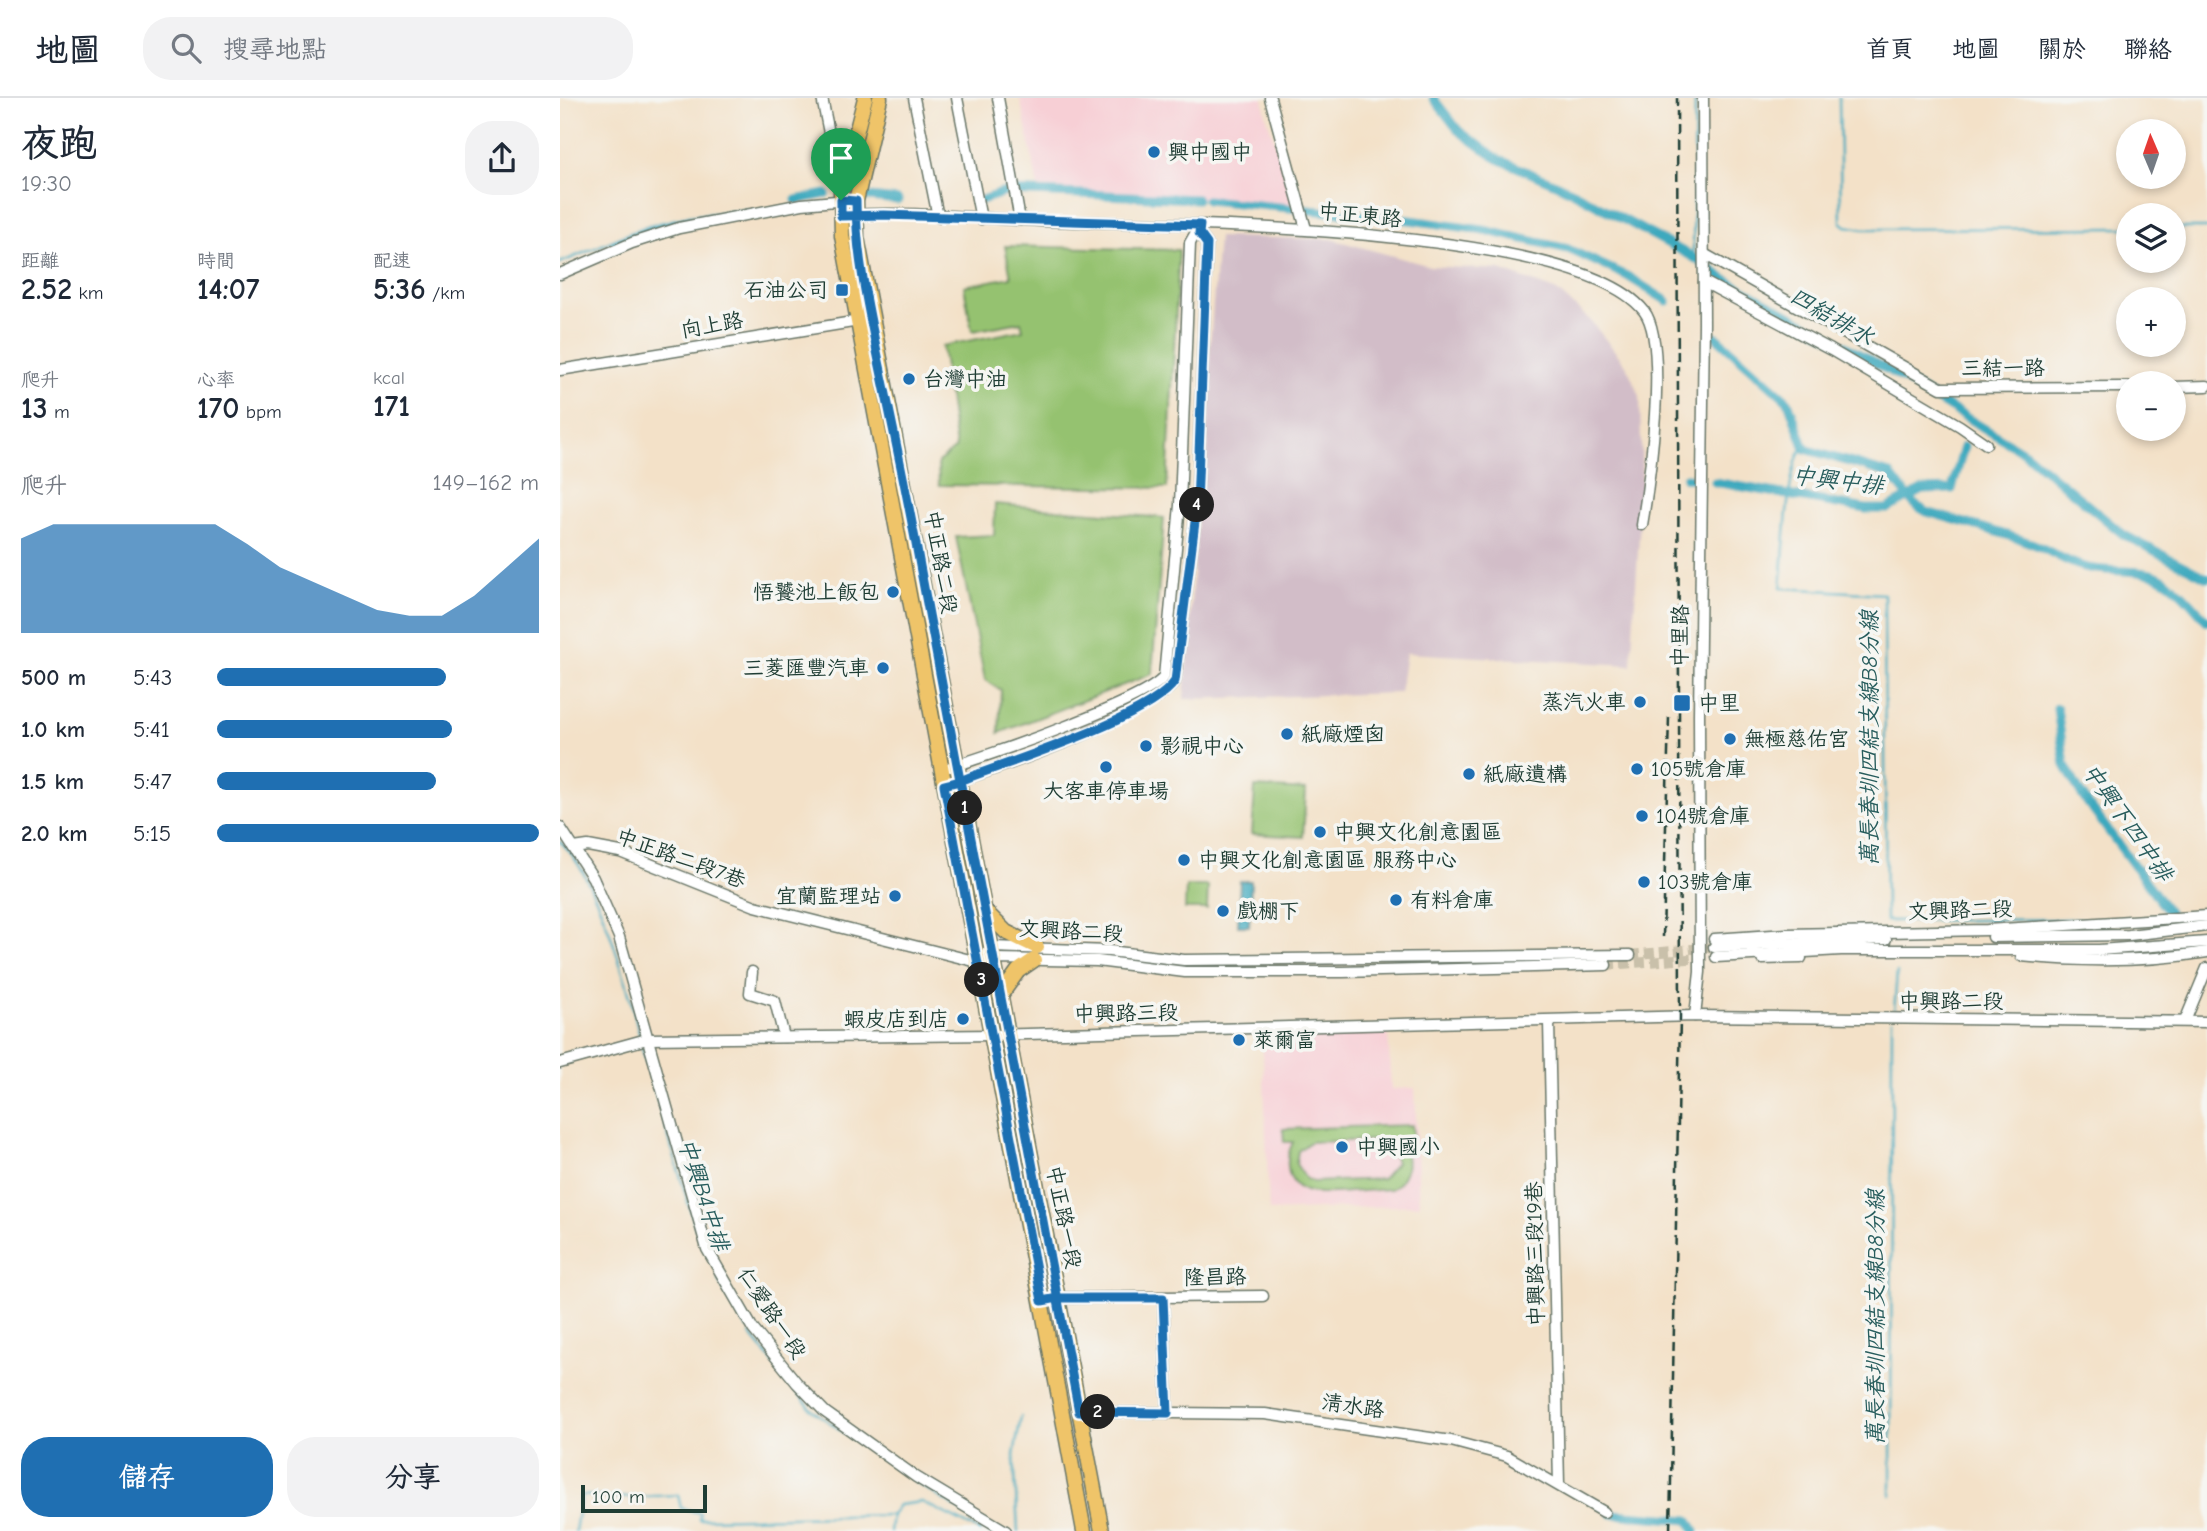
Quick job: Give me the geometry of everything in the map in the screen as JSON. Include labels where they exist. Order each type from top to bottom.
[{"type":"main road","name":"中正路二段","points":[[865,98],[847,204],[940,769],[978,962],[1001,1035]]},
{"type":"main road","name":"中正路二段","points":[[847,204],[880,98]]},
{"type":"main road","name":"中正路二段","points":[[865,320],[993,953],[1000,996],[1001,1035]]},
{"type":"main road","points":[[985,911],[1006,932],[1036,954],[1017,971],[1000,996]]},
{"type":"main road","name":"中正路一段","points":[[1001,1035],[1058,1298],[1102,1531]]},
{"type":"main road","name":"中正路一段","points":[[1001,1035],[1042,1301],[1084,1531]]},
{"type":"street","points":[[822,98],[847,204]]},
{"type":"street","points":[[914,98],[938,217]]},
{"type":"street","points":[[957,98],[981,219]]},
{"type":"street","points":[[998,98],[1020,220]]},
{"type":"street","points":[[1270,98],[1275,124],[1303,210],[1306,229]]},
{"type":"street","points":[[1703,98],[1704,254]]},
{"type":"street","name":"中正東路","points":[[560,274],[632,243],[679,228],[847,204],[938,217],[1199,229],[1306,229],[1382,236],[1531,260],[1607,285],[1637,304],[1652,326],[1655,366],[1642,525]]},
{"type":"street","points":[[940,769],[1058,729],[1151,690],[1164,677],[1180,505],[1190,243],[1199,229],[1207,244],[1197,506],[1175,681],[1161,697],[1141,710],[944,785]]},
{"type":"street","name":"中里路","points":[[1695,1016],[1700,972],[1699,715],[1704,254]]},
{"type":"street","name":"三結一路","points":[[1704,254],[1941,387],[2116,387]]},
{"type":"street","points":[[1704,282],[1831,350],[1961,426],[1986,444]]},
{"type":"street","name":"向上路","points":[[560,370],[865,320]]},
{"type":"street","points":[[2186,387],[2207,386]]},
{"type":"street","name":"仁愛路一段","points":[[560,827],[593,878],[619,937],[707,1249],[753,1328],[797,1383],[825,1412],[916,1477],[1006,1531]]},
{"type":"street","name":"中正路二段7巷","points":[[574,848],[588,846],[620,852],[755,906],[978,962]]},
{"type":"street","name":"文興路二段","points":[[1715,952],[1787,934],[1987,930],[2207,916]]},
{"type":"street","name":"文興路二段","points":[[1715,952],[1778,942],[2129,934],[2207,926]]},
{"type":"street","name":"文興路二段","points":[[1715,952],[2099,950],[2207,942]]},
{"type":"street","name":"文興路二段","points":[[978,962],[993,953],[1109,951],[1184,960],[1629,955]]},
{"type":"street","points":[[1715,952],[1800,958],[1983,956],[2089,960],[2207,952]]},
{"type":"street","name":"文興路二段","points":[[1036,954],[1185,972],[1606,965]]},
{"type":"street","points":[[2185,1021],[2207,968]]},
{"type":"street","points":[[752,972],[750,993],[775,1001],[784,1037]]},
{"type":"street","name":"中興路二段","points":[[1695,1016],[2207,1022]]},
{"type":"street","name":"中興路三段","points":[[560,1063],[647,1039],[1001,1035],[1695,1016]]},
{"type":"street","name":"中興路三段19巷","points":[[1549,1022],[1559,1485]]},
{"type":"street","name":"隆昌路","points":[[1042,1301],[1058,1298],[1263,1296]]},
{"type":"street","points":[[1163,1298],[1168,1413]]},
{"type":"street","name":"清水路","points":[[1079,1412],[1265,1414],[1451,1441],[1507,1456],[1604,1512]]},
{"type":"shaded area","name":"興中國中","points":[[1020,98],[1263,98],[1266,116],[1296,205],[1038,187]]},
{"type":"shaded area","points":[[1218,237],[1331,239],[1430,266],[1500,270],[1557,291],[1590,320],[1626,365],[1640,396],[1642,488],[1631,665],[1406,653],[1400,693],[1184,699]]},
{"type":"shaded area","name":"中興國小","points":[[1388,1027],[1391,1089],[1415,1088],[1419,1205],[1269,1211],[1262,1031]]},
{"type":"green space","points":[[1005,246],[1179,250],[1167,488],[939,485],[938,462],[956,448],[942,346],[1023,330],[1021,322],[972,331],[964,286],[1011,277]]},
{"type":"green space","points":[[995,504],[1164,518],[1152,674],[999,733],[1001,690],[985,680],[956,537],[994,535]]},
{"type":"green space","points":[[1255,787],[1306,790],[1303,837],[1252,834]]},
{"type":"green space","points":[[1186,886],[1208,886],[1207,909],[1185,909]]},
{"type":"green space","points":[[1412,1125],[1413,1138],[1399,1138],[1407,1166],[1398,1184],[1391,1189],[1317,1193],[1301,1189],[1291,1178],[1288,1157],[1293,1142],[1284,1142],[1283,1129]],"holes":[[[1379,1140],[1390,1146],[1396,1163],[1382,1179],[1313,1182],[1306,1179],[1296,1164],[1298,1151],[1310,1142]]]},
{"type":"water","points":[[1240,881],[1251,881],[1249,926],[1238,926]]},
{"type":"waterway","name":"四結排水","points":[[1433,98],[1459,131],[1498,159],[1569,190],[1693,257],[1723,278],[1888,370],[2025,453],[2124,535],[2207,578]]},
{"type":"waterway","points":[[1693,257],[1695,98]]},
{"type":"waterway","points":[[1839,98],[1841,222],[1846,226],[1863,229],[2116,228]]},
{"type":"waterway","points":[[982,200],[1008,191],[1197,199]]},
{"type":"waterway","points":[[796,200],[826,194]]},
{"type":"waterway","points":[[869,197],[898,200]]},
{"type":"waterway","points":[[1207,200],[1483,230],[1568,249],[1627,276],[1667,301]]},
{"type":"waterway","points":[[560,263],[647,226],[690,216],[747,210]]},
{"type":"waterway","points":[[616,244],[644,232],[686,221]]},
{"type":"waterway","points":[[2186,228],[2207,228]]},
{"type":"waterway","points":[[1715,336],[1788,401],[1805,449],[1890,474],[1915,505],[1927,512],[2031,543],[2084,567],[2152,574],[2179,591],[2207,621]]},
{"type":"waterway","name":"萬長春圳四結支線B8分線","points":[[1804,446],[1793,472],[1781,588],[1884,594],[1886,921],[2082,919]]},
{"type":"waterway","name":"中興中排","points":[[1715,482],[1866,509],[1887,509],[1922,490],[1952,489],[1964,447]]},
{"type":"waterway","name":"中興中排","points":[[1686,478],[1696,479]]},
{"type":"waterway","name":"中興下四中排","points":[[2057,708],[2065,765],[2081,794],[2170,914]]},
{"type":"waterway","name":"中興B4中排","points":[[560,841],[574,857],[599,905],[620,962],[640,1037]]},
{"type":"waterway","name":"萬長春圳四結支線B8分線","points":[[1894,1014],[1897,972]]},
{"type":"waterway","name":"萬長春圳四結支線B8分線","points":[[1891,1495],[1892,1020]]},
{"type":"waterway","name":"中興B4中排","points":[[641,1044],[696,1229]]},
{"type":"waterway","name":"中興B4中排","points":[[718,1279],[747,1328]]},
{"type":"waterway","name":"中興B4中排","points":[[750,1334],[812,1410],[875,1454]]},
{"type":"waterway","points":[[1018,1531],[1014,1455],[1021,1417]]},
{"type":"waterway","name":"中興B4中排","points":[[915,1482],[994,1531]]},
{"type":"waterway","points":[[575,1531],[581,1495],[613,1498],[678,1495],[681,1508],[700,1513],[700,1519],[892,1515]]},
{"type":"waterway","points":[[890,1531],[892,1515],[899,1505],[922,1502],[980,1531]]},
{"type":"waterway","points":[[1612,1514],[1689,1520],[1695,1531]]},
{"type":"tunnel","points":[[1630,955],[1714,947]]},
{"type":"tunnel","points":[[1606,965],[1716,957]]},
{"type":"railway","points":[[1670,1531],[1680,1017],[1677,98]]},
{"type":"railway","points":[[1663,937],[1669,716]]},
{"type":"place","name":"興中國中","points":[[1154,152]]},
{"type":"place","name":"石油公司","points":[[842,290]]},
{"type":"place","name":"台灣中油","points":[[909,379]]},
{"type":"place","name":"悟饕池上飯包","points":[[893,592]]},
{"type":"place","name":"三菱匯豐汽車","points":[[883,668]]},
{"type":"place","name":"蒸汽火車","points":[[1640,702]]},
{"type":"place","name":"中里","points":[[1682,703]]},
{"type":"place","name":"紙廠煙囪","points":[[1287,734]]},
{"type":"place","name":"無極慈佑宮","points":[[1730,739]]},
{"type":"place","name":"影視中心","points":[[1146,746]]},
{"type":"place","name":"大客車停車場","points":[[1106,767]]},
{"type":"place","name":"105號倉庫","points":[[1637,769]]},
{"type":"place","name":"紙廠遺構","points":[[1469,774]]},
{"type":"place","name":"104號倉庫","points":[[1642,816]]},
{"type":"place","name":"中興文化創意園區","points":[[1320,832]]},
{"type":"place","name":"中興文化創意園區 服務中心","points":[[1184,860]]},
{"type":"place","name":"103號倉庫","points":[[1644,882]]},
{"type":"place","name":"宜蘭監理站","points":[[895,896]]},
{"type":"place","name":"有料倉庫","points":[[1396,900]]},
{"type":"place","name":"戲棚下","points":[[1223,911]]},
{"type":"place","name":"蝦皮店到店","points":[[963,1019]]},
{"type":"place","name":"萊爾富","points":[[1239,1040]]},
{"type":"place","name":"中興國小","points":[[1342,1147]]},
{"type":"route","points":[[841,200],[841,216],[856,215],[884,215],[1200,225],[1199,233],[1207,244],[1197,506],[1175,681],[1161,697],[1141,710],[1063,742],[960,781],[944,785],[970,927],[994,1035],[1042,1301],[1058,1298],[1163,1298],[1168,1413],[1079,1412],[1058,1298],[1009,1035],[970,838],[960,781],[907,496],[871,319],[857,237],[856,215],[856,201],[841,200]]}]
